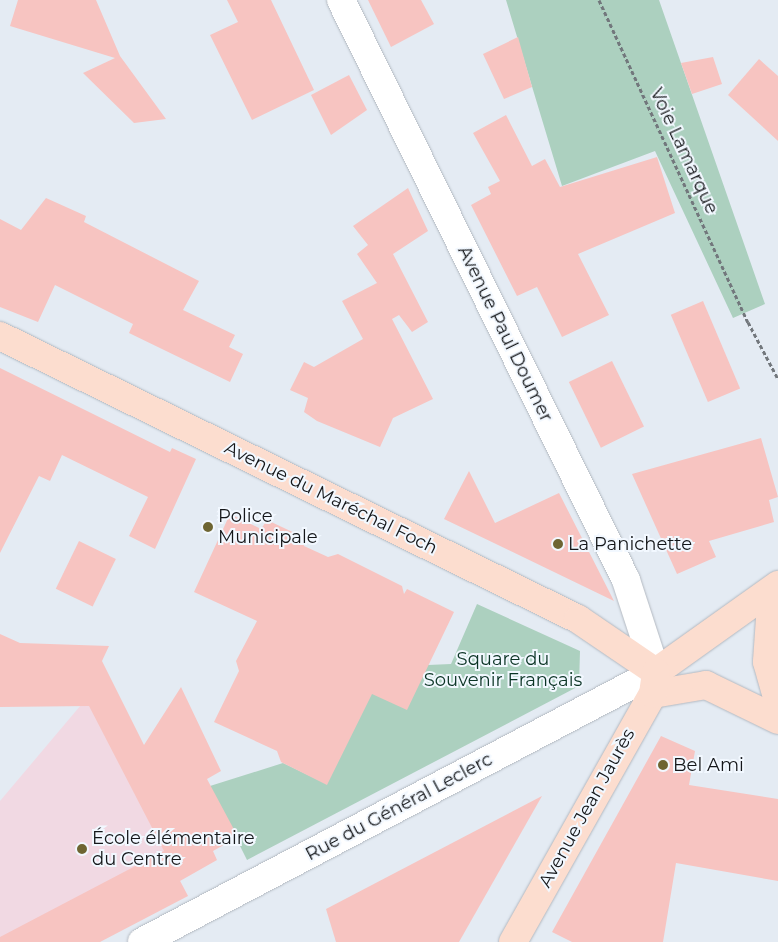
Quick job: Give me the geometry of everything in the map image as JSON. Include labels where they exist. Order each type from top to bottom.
[{"type":"main road","name":"Avenue du Maréchal Foch","points":[[0,336],[578,619],[654,683]]},
{"type":"main road","points":[[654,683],[775,588]]},
{"type":"main road","points":[[775,588],[766,662],[778,701]]},
{"type":"main road","points":[[654,683],[706,685],[778,720]]},
{"type":"main road","name":"Avenue Jean Jaurès","points":[[513,942],[654,683]]},
{"type":"street","name":"Avenue Paul Doumer","points":[[341,0],[626,580],[654,683]]},
{"type":"street","name":"Rue du Général Leclerc","points":[[142,942],[654,683]]},
{"type":"path","name":"Voie Lamarque","points":[[599,0],[744,313],[778,379]]},
{"type":"shaded area","name":"École élémentaire du Centre","points":[[86,699],[188,896],[0,942],[0,801]]},
{"type":"green space","points":[[506,0],[659,0],[765,304],[733,318],[655,151],[562,186]]},
{"type":"green space","name":"Square du Souvenir Français","points":[[477,604],[580,651],[579,686],[247,860],[210,786],[283,763],[327,784],[327,715],[428,665],[451,664]]},
{"type":"building","points":[[18,0],[96,0],[120,56],[166,119],[134,123],[83,73],[115,58],[10,26]]},
{"type":"building","points":[[227,0],[271,0],[314,90],[252,120],[210,35],[238,22]]},
{"type":"building","points":[[368,0],[421,0],[434,24],[391,47]]},
{"type":"building","points":[[518,37],[532,87],[504,99],[483,54]]},
{"type":"building","points":[[713,57],[722,84],[692,94],[681,63]]},
{"type":"building","points":[[759,59],[778,76],[778,141],[728,95]]},
{"type":"building","points":[[349,75],[367,110],[331,135],[311,95]]},
{"type":"building","points":[[506,115],[532,166],[545,159],[560,187],[657,157],[675,213],[578,254],[609,315],[562,337],[537,287],[517,296],[471,205],[491,194],[488,187],[500,181],[473,133]]},
{"type":"building","points":[[408,188],[428,231],[393,254],[428,322],[412,332],[399,315],[392,319],[433,399],[393,418],[380,447],[317,421],[304,412],[308,398],[290,390],[304,362],[314,367],[363,339],[342,301],[377,283],[357,254],[368,245],[353,226]]},
{"type":"building","points":[[46,198],[86,216],[84,222],[199,281],[183,310],[235,335],[229,347],[243,354],[230,382],[129,333],[133,324],[55,285],[38,322],[0,307],[0,219],[21,230]]},
{"type":"building","points":[[703,301],[740,388],[708,402],[671,315]]},
{"type":"building","points":[[612,361],[644,427],[601,448],[569,382]]},
{"type":"building","points":[[0,368],[170,452],[172,448],[196,459],[155,549],[129,536],[148,497],[62,455],[50,481],[39,476],[0,553]]},
{"type":"building","points":[[761,438],[778,497],[769,500],[774,522],[709,541],[716,557],[677,574],[632,474]]},
{"type":"building","points":[[469,471],[495,523],[559,493],[614,601],[444,519]]},
{"type":"building","points":[[230,514],[261,529],[267,520],[301,536],[304,546],[328,557],[338,554],[402,586],[404,594],[407,589],[454,612],[407,710],[372,694],[327,785],[281,762],[277,751],[214,722],[239,671],[236,661],[257,621],[194,592]]},
{"type":"building","points":[[79,541],[116,559],[93,607],[56,589]]},
{"type":"building","points":[[0,634],[20,643],[109,646],[102,661],[144,745],[181,687],[221,771],[207,779],[238,837],[213,851],[217,860],[180,881],[188,896],[100,942],[0,942],[0,937],[164,851],[89,706],[0,707]]},
{"type":"building","points":[[661,736],[695,751],[689,785],[778,799],[778,881],[676,863],[663,942],[572,942],[552,932]]},
{"type":"building","points":[[542,796],[459,942],[336,942],[326,909]]},
{"type":"place","name":"Police Municipale","points":[[208,527]]},
{"type":"place","name":"La Panichette","points":[[558,544]]},
{"type":"place","name":"Bel Ami","points":[[663,765]]},
{"type":"place","name":"École élémentaire du Centre","points":[[82,849]]}]
